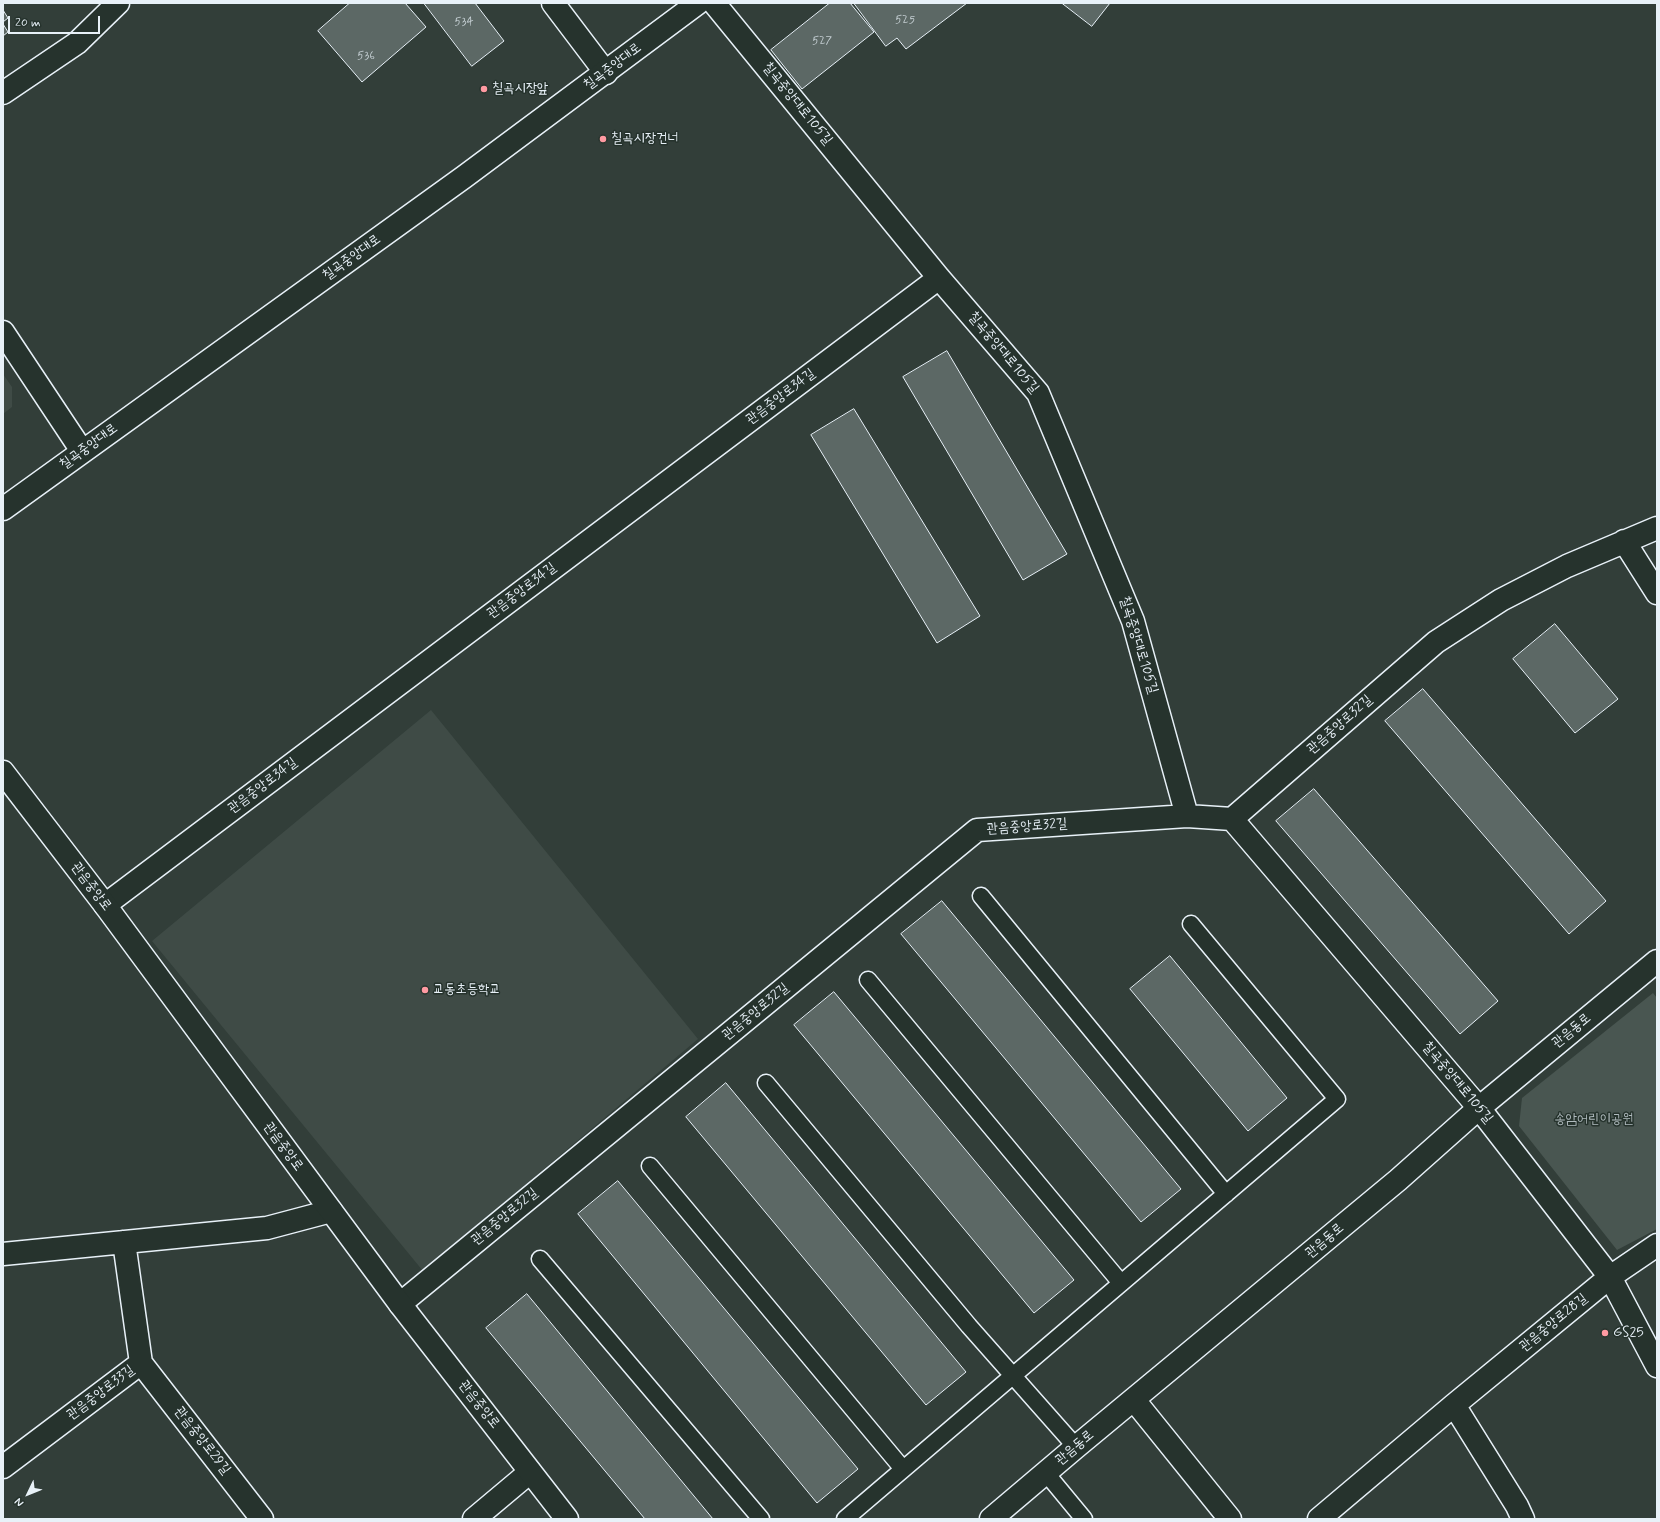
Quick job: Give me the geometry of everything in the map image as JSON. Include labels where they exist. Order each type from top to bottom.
[{"type":"street","points":[[3,93],[77,43],[118,3]]},
{"type":"street","points":[[553,3],[606,73]]},
{"type":"street","name":"칠곡중앙대로","points":[[3,509],[464,177],[606,73],[698,3]]},
{"type":"street","name":"칠곡중앙대로105길","points":[[714,3],[939,278],[1038,393],[1133,621],[1187,816]]},
{"type":"street","name":"관음중앙로34길","points":[[105,905],[939,278]]},
{"type":"street","points":[[3,332],[82,451]]},
{"type":"street","name":"관음중앙로32길","points":[[400,1304],[977,830],[1187,816],[1232,819],[1436,642],[1501,600],[1567,566],[1657,528]]},
{"type":"street","points":[[1624,541],[1657,594]]},
{"type":"street","name":"관음중앙로","points":[[3,772],[105,905],[400,1304],[567,1519]]},
{"type":"street","name":"칠곡중앙대로105길","points":[[1232,819],[1479,1108],[1610,1277],[1657,1366]]},
{"type":"street","name":"관음동로","points":[[992,1519],[1076,1447],[1398,1180],[1479,1108],[1657,961]]},
{"type":"street","points":[[3,1254],[267,1228],[331,1211]]},
{"type":"street","name":"관음중앙로33길","points":[[3,1467],[141,1363],[124,1242]]},
{"type":"street","name":"관음중앙로28길","points":[[1319,1519],[1454,1405],[1610,1277],[1657,1246]]},
{"type":"street","name":"관음중앙로29길","points":[[141,1363],[262,1519]]},
{"type":"street","points":[[1134,1400],[1230,1519]]},
{"type":"street","points":[[1454,1405],[1523,1519]]},
{"type":"street","points":[[474,1519],[530,1472]]},
{"type":"lane","points":[[981,896],[1226,1194]]},
{"type":"lane","points":[[845,1519],[1337,1100],[1191,924]]},
{"type":"lane","points":[[868,980],[1122,1283]]},
{"type":"lane","points":[[766,1083],[969,1326],[1076,1447]]},
{"type":"lane","points":[[650,1166],[903,1469]]},
{"type":"lane","points":[[540,1259],[761,1519]]},
{"type":"lane","points":[[1046,1473],[1084,1519]]},
{"type":"shaded area","points":[[3,374],[12,387],[12,407],[3,414]]},
{"type":"shaded area","name":"교동초등학교","points":[[431,710],[698,1039],[423,1271],[152,941]]},
{"type":"green space","name":"송암어린이공원","points":[[1653,993],[1657,998],[1657,1229],[1617,1250],[1519,1126],[1522,1098]]},
{"type":"building","points":[[350,3],[405,3],[426,27],[362,82],[318,31]]},
{"type":"building","points":[[424,3],[475,3],[504,41],[472,66]]},
{"type":"building","points":[[830,3],[850,3],[874,32],[802,89],[771,50]]},
{"type":"building","points":[[854,3],[967,3],[906,49],[897,38],[886,46]]},
{"type":"building","points":[[1062,3],[1110,3],[1092,26]]},
{"type":"building","points":[[3,10],[8,18],[3,22]]},
{"type":"building","points":[[3,24],[8,32],[3,36]]},
{"type":"building","points":[[947,351],[1067,554],[1023,580],[903,377]]},
{"type":"building","points":[[854,409],[980,616],[937,643],[811,435]]},
{"type":"building","points":[[1555,624],[1618,699],[1575,733],[1513,659]]},
{"type":"building","points":[[1423,689],[1606,901],[1569,934],[1385,721]]},
{"type":"building","points":[[1314,789],[1498,1001],[1460,1034],[1276,821]]},
{"type":"building","points":[[942,901],[1181,1189],[1141,1222],[901,934]]},
{"type":"building","points":[[1170,956],[1287,1098],[1248,1131],[1130,989]]},
{"type":"building","points":[[834,992],[1074,1280],[1034,1313],[794,1025]]},
{"type":"building","points":[[726,1083],[966,1372],[926,1405],[686,1117]]},
{"type":"building","points":[[618,1181],[858,1469],[817,1503],[578,1214]]},
{"type":"building","points":[[527,1294],[713,1519],[645,1519],[486,1328]]},
{"type":"place","name":"칠곡시장앞","points":[[484,89]]},
{"type":"place","name":"칠곡시장건너","points":[[603,139]]},
{"type":"place","name":"교동초등학교","points":[[425,990]]},
{"type":"place","name":"GS25","points":[[1605,1333]]}]
